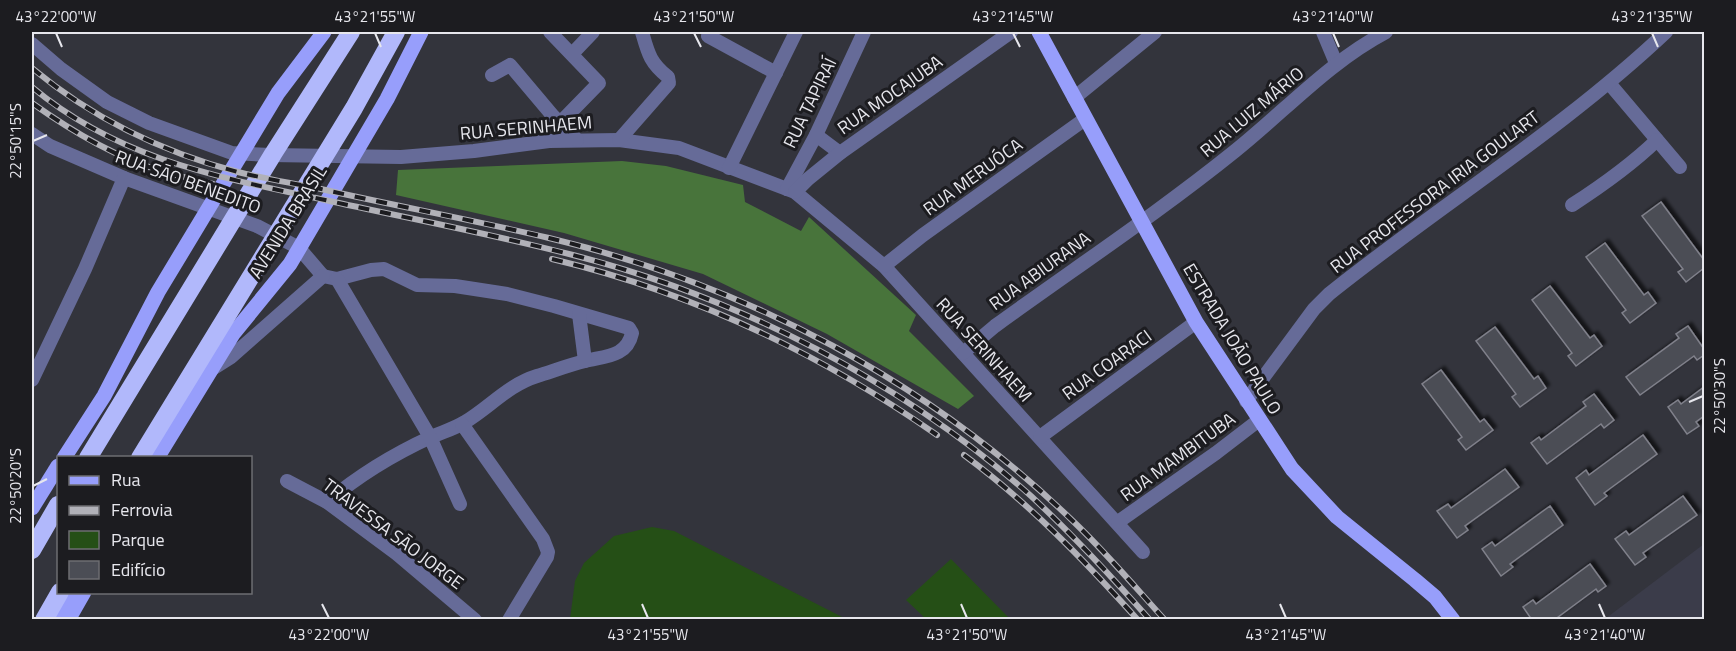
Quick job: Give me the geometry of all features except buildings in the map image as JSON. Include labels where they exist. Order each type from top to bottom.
[{"type":"highway","points":[[89,456],[308,98],[351,32]]},
{"type":"highway","name":"AVENIDA BRASIL","points":[[141,456],[246,281],[354,108],[396,32]]},
{"type":"highway","points":[[32,549],[57,507]]},
{"type":"highway","points":[[44,620],[59,594]]},
{"type":"main road","points":[[65,456],[104,396],[147,312],[278,93],[324,32]]},
{"type":"main road","name":"AVENIDA BRASIL","points":[[158,456],[233,334],[290,264],[387,99],[421,32]]},
{"type":"main road","name":"ESTRADA JOÃO PAULO","points":[[1039,32],[1196,322],[1292,470],[1336,517],[1435,597],[1453,620]]},
{"type":"main road","points":[[32,508],[57,468]]},
{"type":"main road","points":[[57,620],[68,594]]},
{"type":"main road","points":[[68,620],[83,594]]},
{"type":"street","points":[[550,32],[599,83],[560,123]]},
{"type":"street","points":[[572,54],[593,32]]},
{"type":"street","points":[[619,140],[669,83],[668,77],[650,58],[642,32]]},
{"type":"street","points":[[729,168],[796,32]]},
{"type":"street","name":"RUA TAPIRAÍ","points":[[791,191],[864,32]]},
{"type":"street","name":"RUA MOCAJUBA","points":[[791,191],[840,153],[1011,32]]},
{"type":"street","points":[[1074,98],[1155,32]]},
{"type":"street","points":[[1323,32],[1336,63]]},
{"type":"street","name":"RUA LUIZ MÁRIO","points":[[1140,221],[1235,151],[1336,63],[1386,32]]},
{"type":"street","name":"RUA PROFESSORA IRIA GOULART","points":[[1246,402],[1314,309],[1329,294],[1486,178],[1609,83],[1666,32]]},
{"type":"street","points":[[708,36],[776,73]]},
{"type":"street","name":"RUA SERINHAEM","points":[[32,44],[61,69],[107,102],[149,123],[232,153],[401,157],[577,140],[619,140],[679,148],[791,191],[884,266],[1143,552]]},
{"type":"street","points":[[492,75],[510,65],[577,140]]},
{"type":"street","points":[[1609,83],[1680,167]]},
{"type":"street","name":"RUA MERUÓCA","points":[[884,266],[1085,119]]},
{"type":"street","name":"RUA SĀO BENEDITO","points":[[32,134],[50,146],[124,178],[257,225],[299,248],[323,276]]},
{"type":"street","points":[[816,135],[840,153]]},
{"type":"street","points":[[1572,205],[1624,170],[1657,140]]},
{"type":"street","points":[[32,380],[81,280],[124,178]]},
{"type":"street","name":"RUA ABIURANA","points":[[963,353],[995,326],[1140,221]]},
{"type":"street","points":[[210,370],[231,357],[323,276],[337,279],[371,270],[384,269],[417,285],[455,285],[554,306],[629,328],[632,335],[628,343],[617,353],[536,376],[517,384],[462,424],[430,437],[358,477],[327,502]]},
{"type":"street","points":[[337,279],[430,437],[460,504]]},
{"type":"street","points":[[579,314],[585,361]]},
{"type":"street","name":"RUA COARACI","points":[[1040,437],[1196,322]]},
{"type":"street","name":"RUA MAMBITUBA","points":[[1118,522],[1216,453],[1258,420]]},
{"type":"street","points":[[462,424],[543,539],[548,552],[509,620]]},
{"type":"street","name":"TRAVESSA SĀO JORGE","points":[[287,481],[327,502],[397,554],[475,620]]},
{"type":"shaded area","points":[[1704,544],[1704,619],[1605,619]]},
{"type":"green space","points":[[622,161],[666,166],[743,185],[745,202],[801,231],[809,217],[916,315],[909,331],[974,396],[958,409],[827,334],[703,274],[564,233],[396,195],[398,170]]},
{"type":"green space","points":[[652,527],[674,531],[846,619],[570,619],[575,581],[584,563],[614,536]]},
{"type":"green space","points":[[951,559],[1010,619],[926,619],[906,600]]},
{"type":"railway","points":[[32,68],[79,103],[104,118],[155,143],[210,164],[258,177],[549,238],[622,258],[694,283],[764,312],[832,346],[898,384],[961,426],[1077,525],[1165,620]]},
{"type":"railway","points":[[32,87],[65,112],[99,132],[171,162],[246,183],[573,255],[696,294],[757,320],[874,381],[982,455],[1031,496],[1062,526],[1150,620]]},
{"type":"railway","points":[[32,103],[108,150],[165,172],[213,184]]},
{"type":"railway","points":[[552,259],[654,289],[753,329],[847,378],[937,435]]},
{"type":"railway","points":[[964,455],[988,473],[1055,533],[1138,620]]}]
